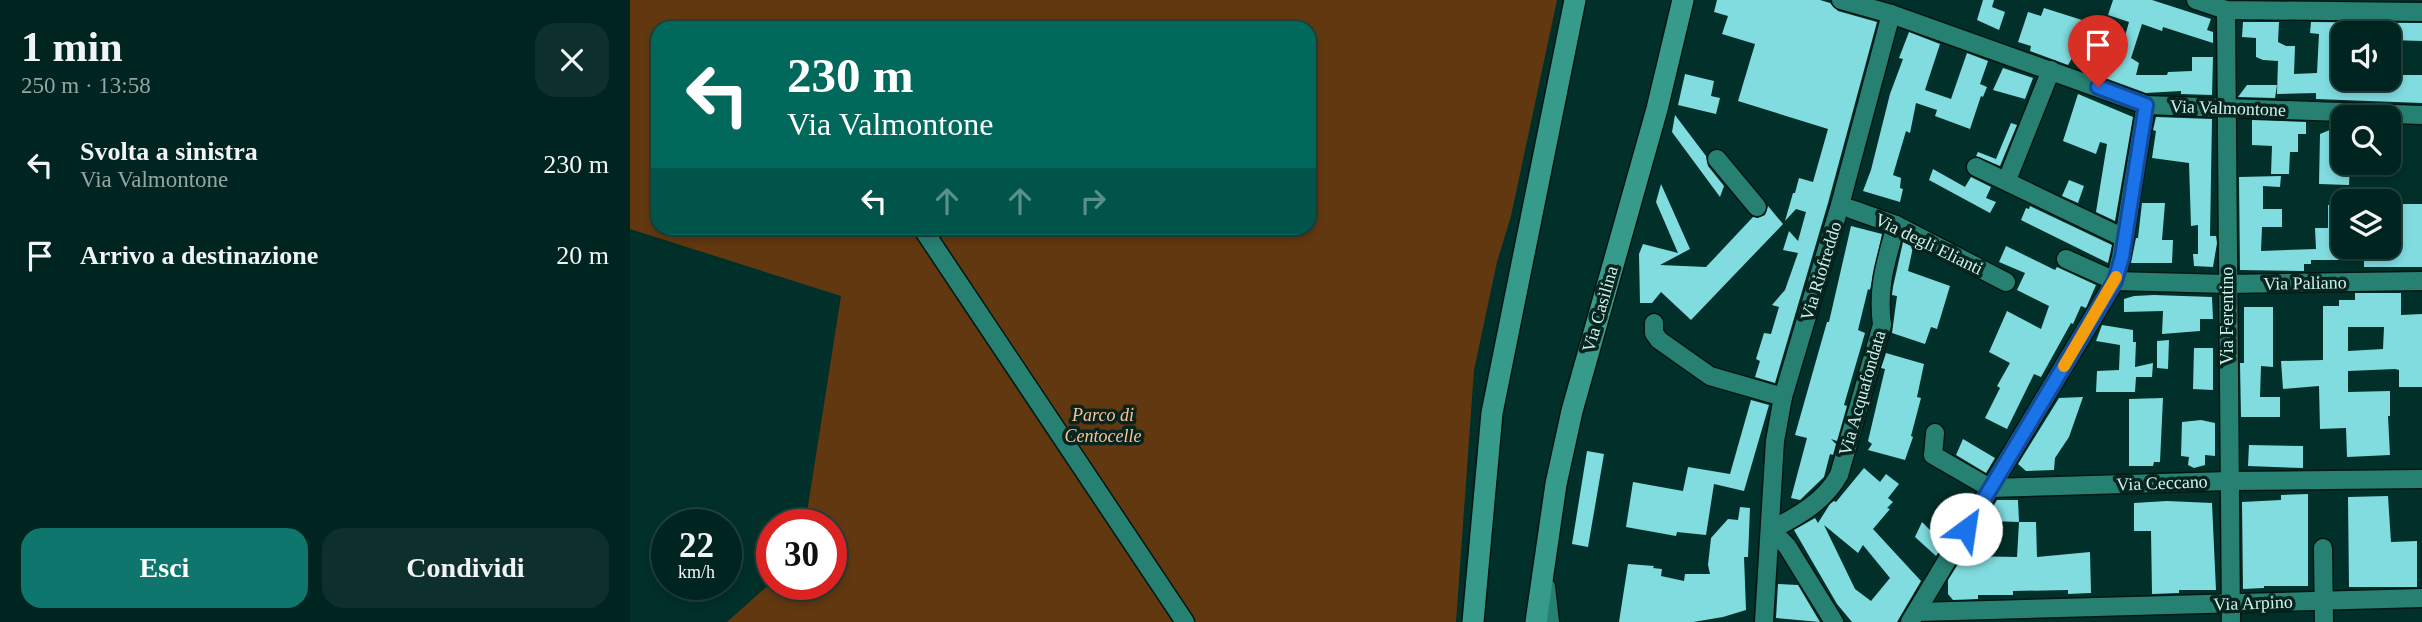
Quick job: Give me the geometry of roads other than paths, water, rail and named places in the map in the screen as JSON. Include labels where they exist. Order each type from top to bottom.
[{"type":"main road","points":[[1473,622],[1492,413],[1575,0]]},
{"type":"main road","name":"Via Casilina","points":[[1536,622],[1558,474],[1572,411],[1657,109],[1683,0]]},
{"type":"street","name":"Via Valmontone","points":[[1841,0],[2146,105],[2422,115]]},
{"type":"street","points":[[2196,0],[2225,10],[2303,5],[2422,12]]},
{"type":"street","name":"Via Ferentino","points":[[2225,10],[2231,613]]},
{"type":"street","name":"Via Riofreddo","points":[[1764,622],[1775,441],[1783,397],[1840,205],[1891,15]]},
{"type":"street","points":[[2007,180],[2050,70]]},
{"type":"street","points":[[1914,617],[2115,281],[2146,105]]},
{"type":"street","points":[[1717,159],[1757,207]]},
{"type":"street","points":[[1976,167],[2124,238]]},
{"type":"street","name":"Via degli Elianti","points":[[1851,209],[1896,225],[2006,282]]},
{"type":"street","name":"Via Acquafondata","points":[[1771,530],[1815,503],[1839,475],[1882,326],[1879,300],[1881,284],[1896,225]]},
{"type":"street","points":[[927,235],[1185,622]]},
{"type":"street","name":"Via Paliano","points":[[2066,259],[2115,281],[2227,284],[2422,281]]},
{"type":"street","points":[[1654,323],[1654,332],[1660,340],[1704,373],[1783,397]]},
{"type":"street","points":[[1935,433],[1933,455],[1990,488]]},
{"type":"street","name":"Via Ceccano","points":[[1990,488],[2422,479]]},
{"type":"street","points":[[1771,530],[1787,546],[1834,622]]},
{"type":"street","points":[[1547,543],[1546,582],[1550,622]]},
{"type":"street","points":[[2323,548],[2325,622]]},
{"type":"street","points":[[1475,584],[1483,622]]},
{"type":"street","name":"Via Arpino","points":[[1914,617],[2231,613],[2324,601],[2422,598]]},
{"type":"park label","name":"Parco di Centocelle","points":[[1103,425]]}]
